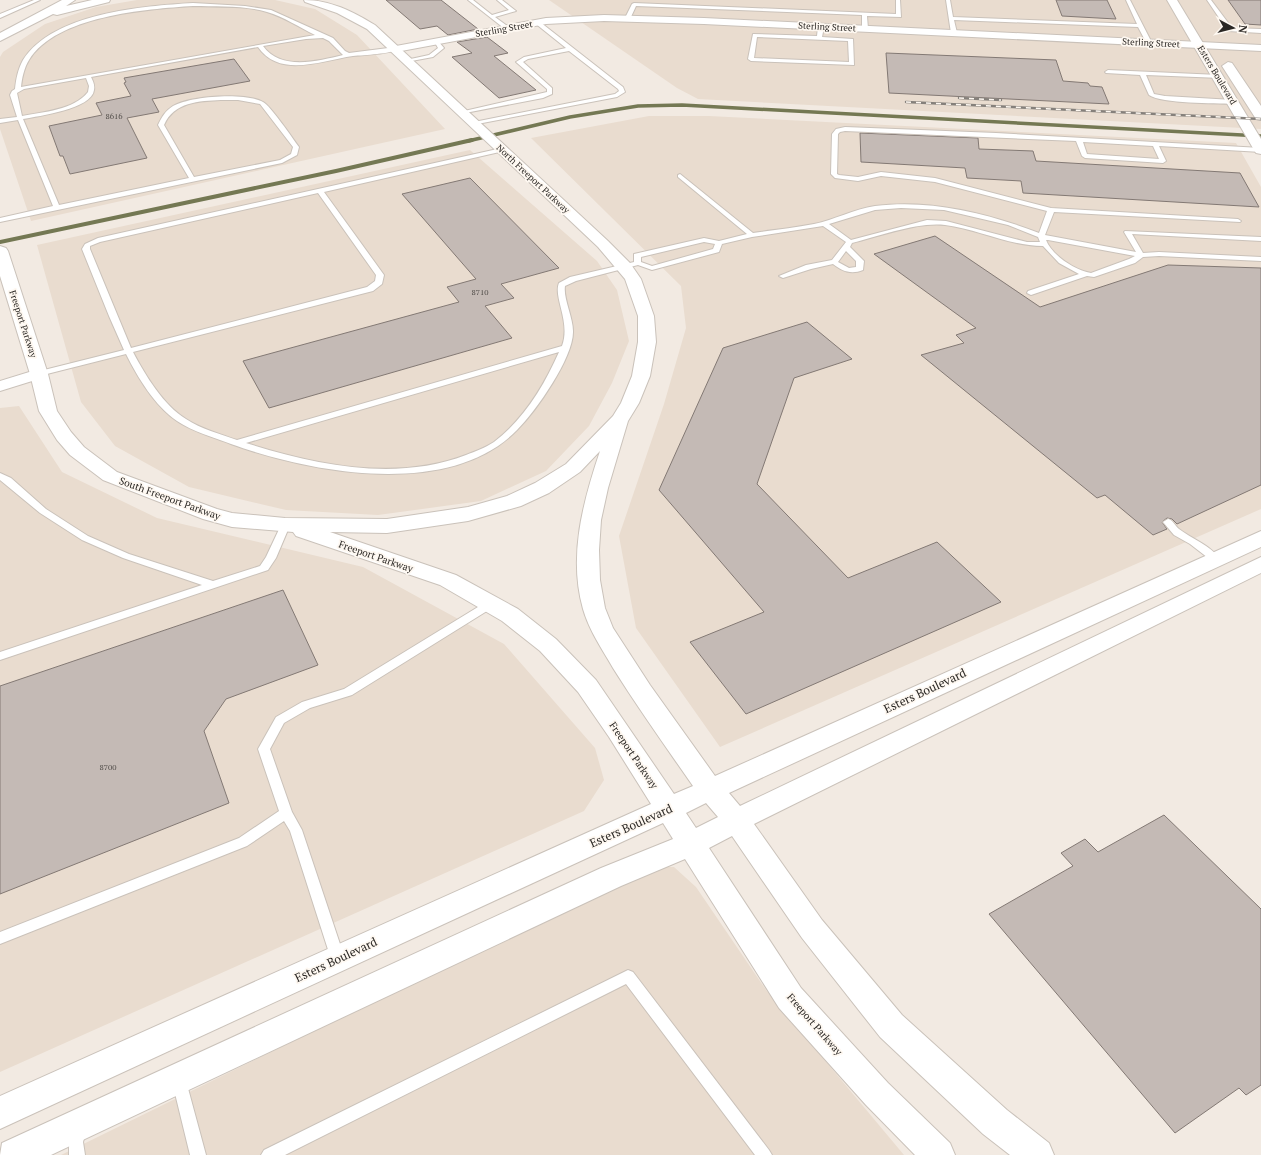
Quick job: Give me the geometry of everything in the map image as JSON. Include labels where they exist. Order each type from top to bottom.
[{"type":"main road","points":[[0,37],[70,0]]},
{"type":"main road","points":[[40,17],[105,0]]},
{"type":"main road","name":"North Freeport Parkway","points":[[309,0],[355,16],[371,27],[603,244],[631,265],[633,279],[644,310],[647,342],[641,376],[630,403],[620,419]]},
{"type":"main road","name":"Esters Boulevard","points":[[1172,0],[1257,142]]},
{"type":"main road","name":"Esters Boulevard","points":[[1207,32],[1261,116]]},
{"type":"main road","name":"Freeport Parkway","points":[[1,257],[39,374]]},
{"type":"main road","name":"South Freeport Parkway","points":[[39,374],[48,411],[64,436],[77,450],[110,476],[210,514],[232,520],[285,525]]},
{"type":"main road","points":[[285,525],[387,526],[468,514],[514,501],[542,488],[568,472],[620,419]]},
{"type":"main road","points":[[620,419],[598,488],[591,520],[588,550],[589,580],[594,608],[602,630],[712,790],[736,820],[812,929],[891,1026],[995,1122],[1037,1155]]},
{"type":"main road","name":"Freeport Parkway","points":[[285,525],[448,580],[510,614],[548,645],[587,686],[670,808],[691,844],[790,998],[877,1094],[938,1155]]},
{"type":"main road","name":"Esters Boulevard","points":[[0,1112],[712,790],[1261,538]]},
{"type":"main road","points":[[14,1155],[611,877],[691,844],[736,820],[1261,564]]},
{"type":"street","name":"Sterling Street","points":[[396,49],[538,23],[567,20],[628,18],[1261,48]]},
{"type":"street","points":[[0,386],[39,374]]},
{"type":"lane","points":[[0,16],[38,0]]},
{"type":"lane","points":[[470,0],[507,28]]},
{"type":"lane","points":[[491,17],[513,11],[499,0]]},
{"type":"lane","points":[[628,18],[634,4],[900,16],[898,0]]},
{"type":"lane","points":[[948,0],[954,33]]},
{"type":"lane","points":[[1128,0],[1149,43]]},
{"type":"lane","points":[[1209,0],[1230,30],[1261,31]]},
{"type":"lane","points":[[18,90],[19,76],[29,56],[46,40],[61,30],[92,18],[124,10],[160,5],[196,3],[243,6],[272,12],[332,40],[345,54],[349,55]]},
{"type":"lane","points":[[776,25],[777,10]]},
{"type":"lane","points":[[864,14],[865,29]]},
{"type":"lane","points":[[951,18],[1140,26]]},
{"type":"lane","points":[[474,124],[617,95],[622,92],[621,88],[570,50],[538,23]]},
{"type":"lane","points":[[819,38],[821,27]]},
{"type":"lane","points":[[755,35],[819,38],[852,40],[852,64],[751,59],[755,35]]},
{"type":"lane","points":[[57,207],[20,118],[13,95],[14,92],[18,90],[306,37],[323,37]]},
{"type":"lane","points":[[408,61],[431,56],[441,48],[436,42]]},
{"type":"lane","points":[[260,46],[268,56],[289,62],[303,63],[320,62],[349,55],[396,49]]},
{"type":"lane","points":[[462,113],[543,96],[550,93],[550,89],[519,62],[526,58],[570,50]]},
{"type":"lane","points":[[1108,72],[1219,77]]},
{"type":"lane","points":[[1142,73],[1152,95],[1165,98],[1233,102]]},
{"type":"lane","points":[[0,122],[59,110],[86,98],[91,92],[91,85],[88,77]]},
{"type":"lane","points":[[0,220],[57,207],[193,180],[282,161],[294,155],[296,147],[262,103],[233,98],[191,102],[169,113],[162,119],[161,125],[193,180]]},
{"type":"lane","points":[[1238,221],[1052,210],[935,180],[881,174],[858,179],[837,177],[834,174],[835,134],[838,130],[845,129],[1155,144],[1257,142]]},
{"type":"lane","points":[[1079,140],[1085,156],[1163,161],[1155,144]]},
{"type":"lane","points":[[500,149],[320,191],[98,240],[87,245],[86,249],[128,352],[150,389],[178,419],[273,456],[321,466],[387,472],[443,466],[487,450],[517,426],[544,389],[569,336],[566,308],[560,293],[562,285],[573,279],[631,265],[652,268],[716,250],[719,243]]},
{"type":"lane","points":[[680,176],[752,235]]},
{"type":"lane","points":[[39,374],[370,289],[379,282],[380,275],[320,191]]},
{"type":"lane","points":[[631,265],[637,256],[704,240],[719,243],[752,235],[824,223],[874,208],[902,206],[928,206],[944,208],[989,219],[1041,236],[1141,255],[1159,254],[1261,259]]},
{"type":"lane","points":[[1052,210],[1041,236],[1044,244],[1049,252],[1084,275]]},
{"type":"lane","points":[[783,276],[809,267],[834,262],[848,245],[927,222],[937,222],[1027,244],[1044,244]]},
{"type":"lane","points":[[824,223],[848,245],[860,261],[860,268],[852,271],[846,270],[834,262]]},
{"type":"lane","points":[[1141,255],[1127,232],[1261,239]]},
{"type":"lane","points":[[1031,293],[1132,261],[1141,255]]},
{"type":"lane","points":[[236,442],[564,348]]},
{"type":"lane","points":[[0,476],[8,480],[43,511],[85,538],[126,556],[213,585]]},
{"type":"lane","points":[[0,656],[264,568],[271,558],[285,525]]},
{"type":"lane","points":[[1190,539],[1215,559]]},
{"type":"lane","points":[[338,959],[296,830],[286,813],[264,749],[280,720],[306,705],[348,692],[491,603]]},
{"type":"lane","points":[[0,938],[243,842],[286,813]]},
{"type":"lane","points":[[269,1155],[628,976],[764,1155]]},
{"type":"lane","points":[[178,1078],[198,1155]]},
{"type":"lane","points":[[77,1155],[76,1142],[81,1124]]},
{"type":"shaded area","points":[[137,0],[275,0],[315,9],[357,35],[445,129],[31,221],[0,129],[0,57],[3,52],[45,24],[96,7]]},
{"type":"shaded area","points":[[549,0],[1261,0],[1261,129],[698,99],[677,88]]},
{"type":"shaded area","points":[[649,116],[709,116],[1236,143],[1261,187],[1261,509],[720,747],[636,628],[619,536],[664,404],[686,328],[681,286],[531,138]]},
{"type":"shaded area","points":[[470,150],[597,261],[617,290],[629,341],[612,383],[589,426],[546,471],[481,501],[378,515],[286,510],[189,487],[115,446],[81,402],[37,245]]},
{"type":"shaded area","points":[[19,406],[62,472],[157,518],[363,567],[504,644],[595,748],[604,780],[584,811],[0,1072],[0,408]]},
{"type":"shaded area","points":[[663,867],[674,867],[696,887],[766,990],[904,1155],[61,1155],[517,931]]},
{"type":"building","points":[[386,0],[441,0],[478,29],[448,35],[437,26],[420,29]]},
{"type":"building","points":[[1056,0],[1107,0],[1116,19],[1062,16]]},
{"type":"building","points":[[1228,0],[1261,0],[1261,25],[1245,24]]},
{"type":"building","points":[[487,37],[508,53],[494,56],[536,90],[499,98],[452,57],[472,53],[457,42]]},
{"type":"building","points":[[886,53],[1056,60],[1063,81],[1088,83],[1090,86],[1102,87],[1109,104],[889,93]]},
{"type":"building","points":[[234,59],[250,81],[152,99],[159,112],[127,118],[147,158],[70,174],[63,156],[60,156],[49,126],[102,115],[96,103],[131,96],[124,83],[126,82],[124,78]]},
{"type":"building","points":[[860,133],[978,138],[979,149],[1033,151],[1036,161],[1240,173],[1259,207],[1023,193],[1021,181],[967,178],[965,168],[861,162]]},
{"type":"building","points":[[470,178],[559,268],[501,284],[514,298],[485,306],[512,338],[269,408],[243,361],[459,302],[447,287],[476,279],[402,194]]},
{"type":"building","points":[[935,236],[1040,307],[1168,265],[1261,268],[1261,485],[1177,524],[1172,519],[1167,518],[1162,522],[1167,529],[1153,535],[1105,495],[1097,498],[921,355],[964,343],[956,335],[976,328],[874,254]]},
{"type":"building","points":[[807,322],[852,359],[794,378],[757,484],[848,578],[937,542],[1001,602],[746,714],[690,642],[764,612],[659,490],[723,348]]},
{"type":"building","points":[[283,590],[318,665],[226,699],[204,731],[229,803],[0,894],[0,686]]},
{"type":"building","points":[[1164,815],[1261,909],[1261,1085],[1246,1095],[1239,1088],[1175,1133],[989,914],[1073,866],[1061,853],[1085,839],[1098,852]]},
{"type":"waterway","points":[[468,141],[570,117],[638,106],[682,105],[1261,136]]},
{"type":"waterway","points":[[0,242],[336,171],[472,140]]},
{"type":"railway","points":[[959,98],[1001,100]]},
{"type":"railway","points":[[906,102],[1261,119]]}]
